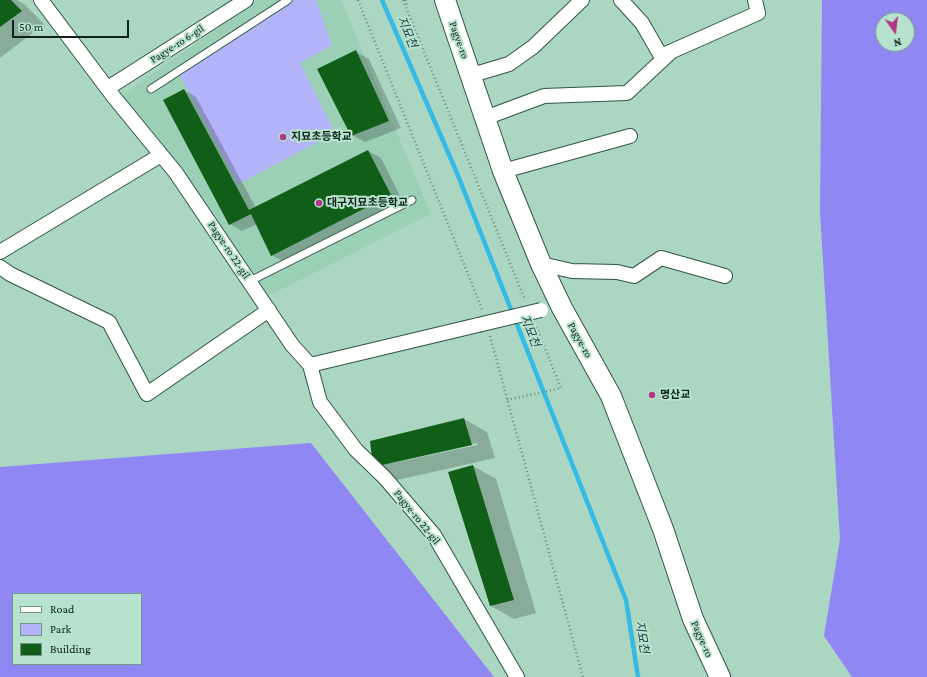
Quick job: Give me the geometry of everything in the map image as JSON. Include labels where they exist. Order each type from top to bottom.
[{"type":"main road","name":"Pagye-ro","points":[[445,0],[472,75],[503,171],[541,264],[562,308],[611,396],[664,529],[693,619],[720,677]]},
{"type":"street","name":"Pagye-ro 22-gil","points":[[41,0],[130,119],[176,173],[292,345],[310,365],[320,402],[356,450],[385,478],[434,535],[516,677]]},
{"type":"street","name":"Pagye-ro 6-gil","points":[[108,88],[246,0]]},
{"type":"street","points":[[472,75],[509,64],[533,48],[582,0]]},
{"type":"street","points":[[620,0],[642,23],[661,56],[758,13],[755,0]]},
{"type":"street","points":[[485,118],[544,96],[627,93],[672,51]]},
{"type":"street","points":[[503,171],[630,136]]},
{"type":"street","points":[[0,252],[161,155]]},
{"type":"street","points":[[541,264],[572,271],[617,272],[634,276],[661,258],[725,276]]},
{"type":"street","points":[[0,267],[33,286],[109,322],[147,394],[269,310]]},
{"type":"street","points":[[310,365],[478,325],[562,308]]},
{"type":"lane","points":[[151,89],[288,0]]},
{"type":"lane","points":[[250,281],[412,200]]},
{"type":"path","points":[[404,0],[534,313],[561,388],[507,400]]},
{"type":"shaded area","points":[[258,0],[341,0],[431,214],[268,296],[181,169],[122,95]]},
{"type":"shaded area","points":[[822,0],[927,0],[927,677],[852,677],[824,636],[840,539],[820,212]]},
{"type":"shaded area","points":[[311,443],[494,677],[0,677],[0,467]]},
{"type":"green space","points":[[288,0],[316,0],[332,45],[300,63],[335,133],[238,184],[179,73]]},
{"type":"building","points":[[0,0],[11,0],[22,11],[0,27]]},
{"type":"building","points":[[356,50],[389,121],[351,136],[317,69]]},
{"type":"building","name":"대구지묘초등학교","points":[[184,89],[249,210],[368,150],[391,195],[271,256],[251,214],[229,225],[163,100]]},
{"type":"building","points":[[464,418],[472,445],[373,467],[370,441]]},
{"type":"building","points":[[473,465],[514,600],[490,606],[448,472]]},
{"type":"waterway","name":"지묘천","points":[[382,0],[457,173],[626,600],[638,677]]},
{"type":"place","name":"지묘초등학교","points":[[283,137]]},
{"type":"place","name":"대구지묘초등학교","points":[[319,203]]},
{"type":"place","name":"명산교","points":[[652,395]]}]
